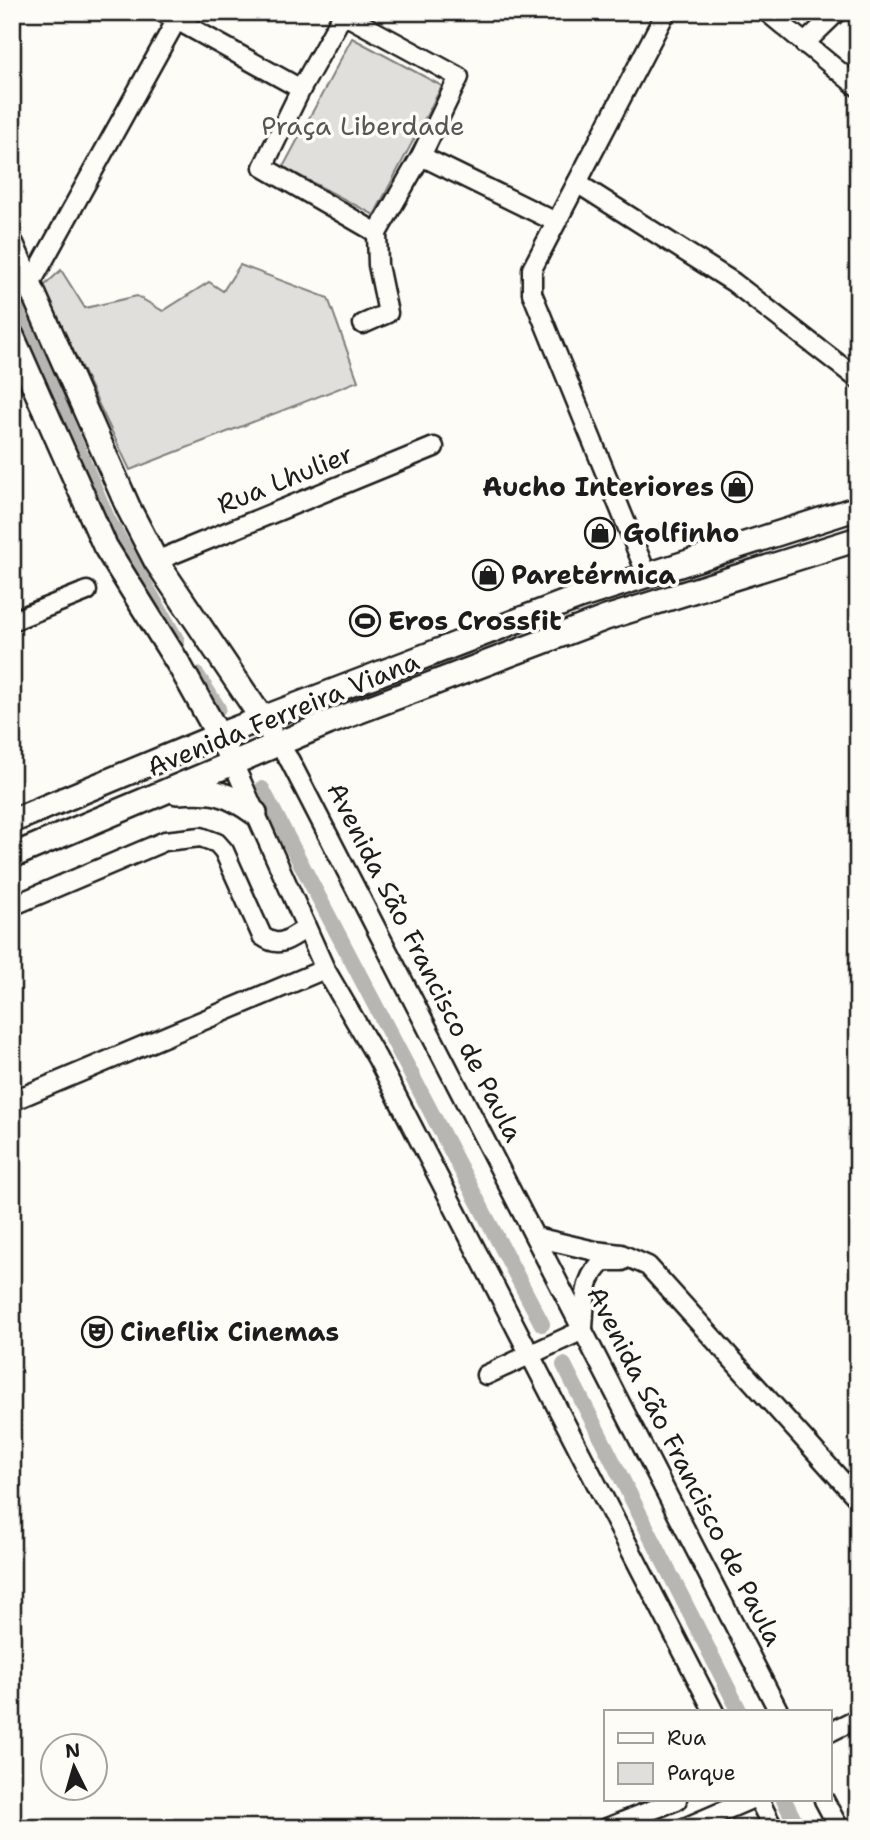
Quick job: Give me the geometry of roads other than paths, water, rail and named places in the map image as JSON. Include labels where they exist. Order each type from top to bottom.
[{"type":"main road","name":"Avenida São Francisco de Paula","points":[[12,245],[21,286],[156,561],[278,743]]},
{"type":"main road","points":[[12,336],[105,546],[179,664],[233,763]]},
{"type":"main road","name":"Avenida Ferreira Viana","points":[[12,821],[219,735],[579,597],[858,508]]},
{"type":"main road","name":"Avenida Ferreira Viana","points":[[12,856],[278,743],[606,618],[858,539]]},
{"type":"main road","points":[[179,664],[214,648]]},
{"type":"main road","points":[[160,794],[202,790],[218,792],[233,797],[255,813]]},
{"type":"street","points":[[647,575],[532,293],[532,269],[666,12]]},
{"type":"street","points":[[767,12],[858,87]]},
{"type":"street","points":[[804,44],[837,12]]},
{"type":"street","points":[[363,324],[388,313],[378,265],[377,233],[421,156],[459,77],[343,14],[301,89],[263,167],[377,233]]},
{"type":"street","points":[[21,286],[173,15],[301,89]]},
{"type":"street","points":[[421,156],[556,222]]},
{"type":"street","points":[[577,183],[733,282],[858,379]]},
{"type":"street","name":"Rua Lhulier","points":[[156,561],[434,447]]},
{"type":"street","points":[[12,621],[87,591]]},
{"type":"street","name":"Avenida São Francisco de Paula","points":[[278,743],[296,773],[535,1237],[576,1334],[778,1710]]},
{"type":"street","points":[[233,763],[325,969],[377,1058],[533,1354],[713,1710]]},
{"type":"street","points":[[12,906],[165,841],[201,837],[218,843],[225,851],[262,936],[271,943],[279,943],[305,929]]},
{"type":"street","points":[[12,1101],[325,969]]},
{"type":"street","points":[[535,1237],[631,1257],[648,1266],[858,1499]]},
{"type":"street","points":[[486,1375],[576,1334],[589,1278],[604,1261],[615,1260],[632,1264],[657,1275]]},
{"type":"street","points":[[832,1731],[858,1718]]},
{"type":"street","points":[[607,1828],[674,1801]]},
{"type":"street","points":[[684,1828],[747,1801]]},
{"type":"street","points":[[760,1801],[773,1828]]},
{"type":"street","points":[[825,1801],[839,1828]]},
{"type":"waterway","points":[[18,309],[107,518],[177,641]]},
{"type":"waterway","points":[[197,675],[218,708]]},
{"type":"waterway","points":[[262,789],[542,1324]]},
{"type":"waterway","points":[[564,1365],[739,1710]]},
{"type":"waterway","points":[[784,1801],[798,1828]]},
{"type":"place","name":"Aucho Interiores","points":[[737,487]]},
{"type":"place","name":"Golfinho","points":[[600,533]]},
{"type":"place","name":"Paretérmica","points":[[488,575]]},
{"type":"place","name":"Eros Crossfit","points":[[365,621]]},
{"type":"place","name":"Cineflix Cinemas","points":[[97,1332]]},
{"type":"park label","name":"Praça Liberdade","points":[[363,126]]}]
